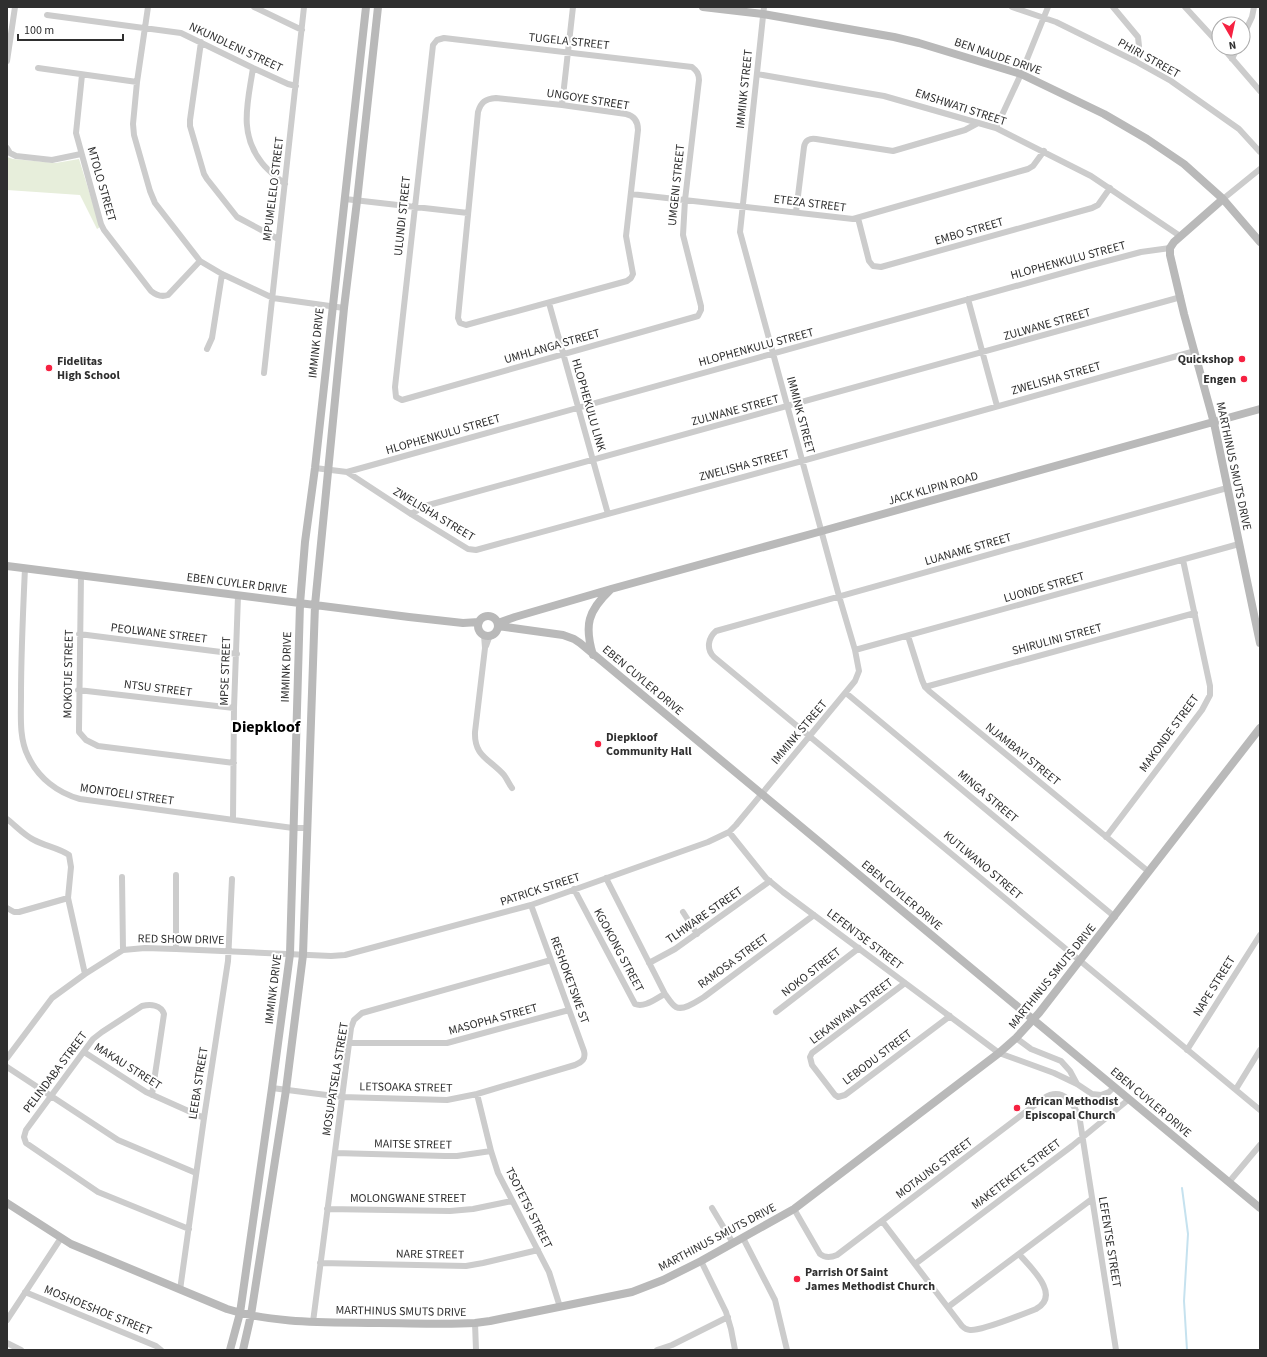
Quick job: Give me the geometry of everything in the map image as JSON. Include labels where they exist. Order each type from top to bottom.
[{"type":"street","points":[[7,61],[15,7]]},
{"type":"street","points":[[148,7],[133,119],[134,130],[150,191],[155,203],[200,261],[222,274],[273,298],[344,308]]},
{"type":"street","points":[[254,7],[302,30]]},
{"type":"street","name":"MPUMELELO STREET","points":[[264,373],[304,7]]},
{"type":"street","name":"IMMINK DRIVE","points":[[230,1350],[240,1313],[290,954],[300,604],[305,542],[315,468],[366,7]]},
{"type":"street","name":"IMMINK DRIVE","points":[[242,1350],[251,1315],[286,1090],[303,955],[315,605],[344,308],[378,7]]},
{"type":"street","points":[[562,105],[574,7]]},
{"type":"street","name":"BEN NAUDE DRIVE","points":[[703,7],[763,10],[894,37],[919,43],[1021,74],[1104,114],[1147,139],[1184,164],[1223,199],[1260,242]]},
{"type":"street","name":"PHIRI STREET","points":[[1012,7],[1044,17],[1135,61],[1171,81],[1228,121],[1246,136],[1260,152]]},
{"type":"street","points":[[996,128],[1021,74],[1048,7]]},
{"type":"street","points":[[1113,7],[1138,37],[1140,44],[1135,61]]},
{"type":"street","points":[[1186,7],[1211,35]]},
{"type":"street","points":[[1251,19],[1254,7]]},
{"type":"street","name":"IMMINK STREET","points":[[762,794],[846,693],[855,681],[858,674],[855,650],[739,229],[763,10]]},
{"type":"street","name":"NKUNDLENI STREET","points":[[47,14],[181,33],[253,68],[288,84],[296,86]]},
{"type":"street","name":"TUGELA STREET","points":[[444,38],[692,67]]},
{"type":"street","name":"ULUNDI STREET","points":[[402,400],[396,397],[395,387],[414,207],[433,45],[437,40],[444,38]]},
{"type":"street","points":[[201,42],[190,126],[204,174],[237,216],[278,239]]},
{"type":"street","points":[[1230,56],[1260,91]]},
{"type":"street","name":"UMGENI STREET","points":[[692,67],[697,72],[699,80],[685,200],[683,238],[701,306]]},
{"type":"street","points":[[38,68],[137,82]]},
{"type":"street","points":[[253,68],[246,114],[248,133],[252,146],[262,163],[285,184]]},
{"type":"street","name":"MTOLO STREET","points":[[82,74],[76,130],[81,154],[104,230],[154,294],[160,296],[168,295],[200,261]]},
{"type":"street","name":"EMSHWATI STREET","points":[[757,74],[884,96],[996,128],[1091,176],[1180,236]]},
{"type":"street","name":"UNGOYE STREET","points":[[496,98],[562,105],[632,116],[638,125],[638,130],[631,194],[626,240],[633,269],[631,278],[627,281],[469,325],[460,323],[458,318],[468,213],[478,112],[481,104],[488,99],[496,98]]},
{"type":"street","points":[[796,212],[804,146],[808,140],[816,139],[893,151],[965,130],[978,124]]},
{"type":"street","points":[[7,148],[10,153],[16,156],[52,160],[81,154]]},
{"type":"street","name":"ETEZA STREET","points":[[631,194],[858,218],[1028,170],[1033,166],[1044,151]]},
{"type":"street","points":[[1170,248],[1180,236],[1260,169]]},
{"type":"street","name":"EMBO STREET","points":[[858,218],[869,261],[872,265],[879,267],[1092,208],[1098,205],[1110,188]]},
{"type":"street","points":[[345,199],[468,213]]},
{"type":"street","name":"HLOPHENKULU STREET","points":[[348,472],[968,299],[1141,252],[1170,248]]},
{"type":"street","name":"MARTHINUS SMUTS DRIVE","points":[[1170,248],[1172,265],[1214,423],[1260,643]]},
{"type":"street","points":[[207,349],[212,338],[222,274]]},
{"type":"street","name":"ZULWANE STREET","points":[[411,514],[425,506],[983,353],[1181,297]]},
{"type":"street","points":[[968,299],[997,406]]},
{"type":"street","name":"HLOPHEKULU LINK","points":[[549,302],[608,514]]},
{"type":"street","name":"UMHLANGA STREET","points":[[402,400],[694,318],[700,313],[701,306]]},
{"type":"street","name":"ZWELISHA STREET","points":[[315,468],[348,472],[411,514],[471,550],[484,548],[802,461],[1194,351]]},
{"type":"street","name":"JACK KLIPIN ROAD","points":[[611,589],[822,532],[1260,409]]},
{"type":"street","name":"LUANAME STREET","points":[[716,631],[1227,488]]},
{"type":"street","name":"LUONDE STREET","points":[[855,650],[1239,544]]},
{"type":"street","name":"MAKONDE STREET","points":[[1106,837],[1202,710],[1210,696],[1210,686],[1183,560]]},
{"type":"street","name":"EBEN CUYLER DRIVE","points":[[7,566],[300,604],[479,625]]},
{"type":"street","name":"MONTOELI STREET","points":[[25,568],[21,676],[21,729],[27,755],[37,770],[51,785],[58,791],[80,799],[293,828],[308,828]]},
{"type":"street","name":"MOKOTJE STREET","points":[[81,575],[78,690],[79,729],[82,736],[90,743],[98,746],[234,763]]},
{"type":"street","points":[[512,788],[504,776],[482,755],[476,745],[475,732],[485,648],[493,628],[515,616],[611,589]]},
{"type":"street","points":[[594,655],[589,638],[589,621],[597,604],[611,589]]},
{"type":"street","name":"MPSE STREET","points":[[233,819],[234,708],[238,596]]},
{"type":"street","name":"SHIRULINI STREET","points":[[925,687],[1195,613]]},
{"type":"street","points":[[486,616],[493,628],[479,625],[486,616]]},
{"type":"street","name":"EBEN CUYLER DRIVE","points":[[493,628],[553,633],[569,636],[580,644],[1260,1208]]},
{"type":"street","name":"KUTLWANO STREET","points":[[716,631],[710,638],[709,649],[712,654],[1260,1110]]},
{"type":"street","name":"PEOLWANE STREET","points":[[79,634],[237,654]]},
{"type":"street","name":"NJAMBAYI STREET","points":[[908,636],[925,687],[1149,872]]},
{"type":"street","name":"NTSU STREET","points":[[78,690],[234,708]]},
{"type":"street","name":"MINGA STREET","points":[[846,693],[1115,917]]},
{"type":"street","name":"MARTHINUS SMUTS DRIVE","points":[[7,1203],[61,1238],[87,1251],[227,1309],[251,1315],[312,1322],[475,1323],[632,1292],[701,1261],[794,1209],[999,1053],[1016,1038],[1033,1020],[1115,917],[1260,728]]},
{"type":"street","name":"PATRICK STREET","points":[[303,955],[345,955],[531,905],[708,842],[728,832],[762,794]]},
{"type":"street","points":[[7,819],[35,841],[69,855],[71,867],[68,898],[85,974]]},
{"type":"street","name":"LEFENTSE STREET","points":[[728,832],[770,881],[999,1053],[1077,1084],[1092,1094],[1101,1095],[1109,1092],[1114,1087]]},
{"type":"street","points":[[176,875],[176,949]]},
{"type":"street","points":[[122,877],[123,950]]},
{"type":"street","name":"KGOKONG STREET","points":[[574,889],[635,1004],[644,1005],[665,994],[606,878]]},
{"type":"street","name":"LEEBA STREET","points":[[180,1290],[229,951],[232,879]]},
{"type":"street","name":"TLHWARE STREET","points":[[649,963],[669,953],[770,881]]},
{"type":"street","points":[[7,908],[14,912],[19,912],[68,898]]},
{"type":"street","name":"RESHOKETSWE ST","points":[[531,905],[584,1054],[584,1060],[582,1062]]},
{"type":"street","points":[[683,912],[697,934]]},
{"type":"street","name":"RAMOSA STREET","points":[[665,994],[675,1006],[680,1008],[690,1004],[722,985],[814,915]]},
{"type":"street","name":"NAPE STREET","points":[[1187,1050],[1260,935]]},
{"type":"street","name":"RED SHOW DRIVE","points":[[7,1058],[52,998],[85,974],[123,950],[145,948],[303,955]]},
{"type":"street","name":"NOKO STREET","points":[[776,1012],[859,948]]},
{"type":"street","name":"MOSUPATSELA STREET","points":[[312,1322],[349,1043],[354,1020],[362,1013],[551,960]]},
{"type":"street","name":"LEKANYANA STREET","points":[[810,1057],[820,1047],[905,983]]},
{"type":"street","name":"PELINDABA STREET","points":[[152,1095],[164,1014],[160,1007],[147,1005],[142,1006],[97,1035],[51,1095],[26,1130],[24,1137],[26,1143],[98,1192],[189,1229]]},
{"type":"street","name":"MASOPHA STREET","points":[[349,1043],[448,1043],[569,1010]]},
{"type":"street","name":"LEBODU STREET","points":[[810,1057],[812,1065],[831,1092],[838,1097],[842,1096],[950,1016]]},
{"type":"street","points":[[1016,1038],[1031,1049],[1061,1061],[1070,1071],[1077,1084]]},
{"type":"street","points":[[1236,1089],[1260,1050]]},
{"type":"street","name":"MAKAU STREET","points":[[84,1052],[152,1095],[204,1118]]},
{"type":"street","name":"LETSOAKA STREET","points":[[272,1088],[342,1097],[440,1100],[456,1099],[582,1062]]},
{"type":"street","points":[[7,1067],[118,1140],[196,1173]]},
{"type":"street","name":"TSOTETSI STREET","points":[[477,1094],[498,1173],[551,1277],[560,1307]]},
{"type":"street","name":"MOTAUNG STREET","points":[[794,1209],[820,1254],[823,1257],[828,1258],[840,1253],[1050,1094],[1060,1094],[1074,1106],[1078,1114],[1083,1138]]},
{"type":"street","name":"MAKETEKETE STREET","points":[[915,1264],[1083,1138],[1128,1100]]},
{"type":"street","name":"LEFENTSE STREET","points":[[1083,1138],[1116,1350]]},
{"type":"street","points":[[1229,1182],[1260,1145]]},
{"type":"street","name":"MAITSE STREET","points":[[335,1153],[445,1156],[491,1151]]},
{"type":"street","points":[[948,1307],[1092,1199]]},
{"type":"street","name":"MOLONGWANE STREET","points":[[328,1209],[450,1211],[473,1209],[512,1201]]},
{"type":"street","points":[[712,1208],[733,1243]]},
{"type":"street","points":[[882,1221],[962,1326],[966,1329],[971,1330],[984,1327],[1041,1306],[1046,1297],[1045,1287],[1019,1254]]},
{"type":"street","points":[[7,1320],[61,1238]]},
{"type":"street","points":[[743,1238],[775,1300],[787,1350]]},
{"type":"street","name":"NARE STREET","points":[[320,1263],[466,1266],[538,1250]]},
{"type":"street","points":[[701,1261],[728,1318],[735,1350]]},
{"type":"street","name":"MOSHOESHOE STREET","points":[[25,1292],[156,1346],[161,1350]]},
{"type":"street","points":[[657,1350],[672,1345],[728,1318]]},
{"type":"street","points":[[475,1323],[476,1350]]},
{"type":"street","points":[[7,1343],[21,1350]]},
{"type":"green space","points":[[7,157],[13,159],[56,163],[79,159],[100,227],[97,229],[80,195],[7,190]]},
{"type":"waterway","points":[[1182,1188],[1188,1234],[1184,1301],[1187,1350]]},
{"type":"place","name":"Quickshop","points":[[1242,359]]},
{"type":"place","name":"Fidelitas High School","points":[[49,368]]},
{"type":"place","name":"Engen","points":[[1244,379]]},
{"type":"place","name":"Diepkloof Community Hall","points":[[598,744]]},
{"type":"place","name":"African Methodist Episcopal Church","points":[[1017,1108]]},
{"type":"place","name":"Parrish Of Saint James Methodist Church","points":[[797,1279]]},
{"type":"district","name":"Diepkloof","points":[[266,726]]}]
